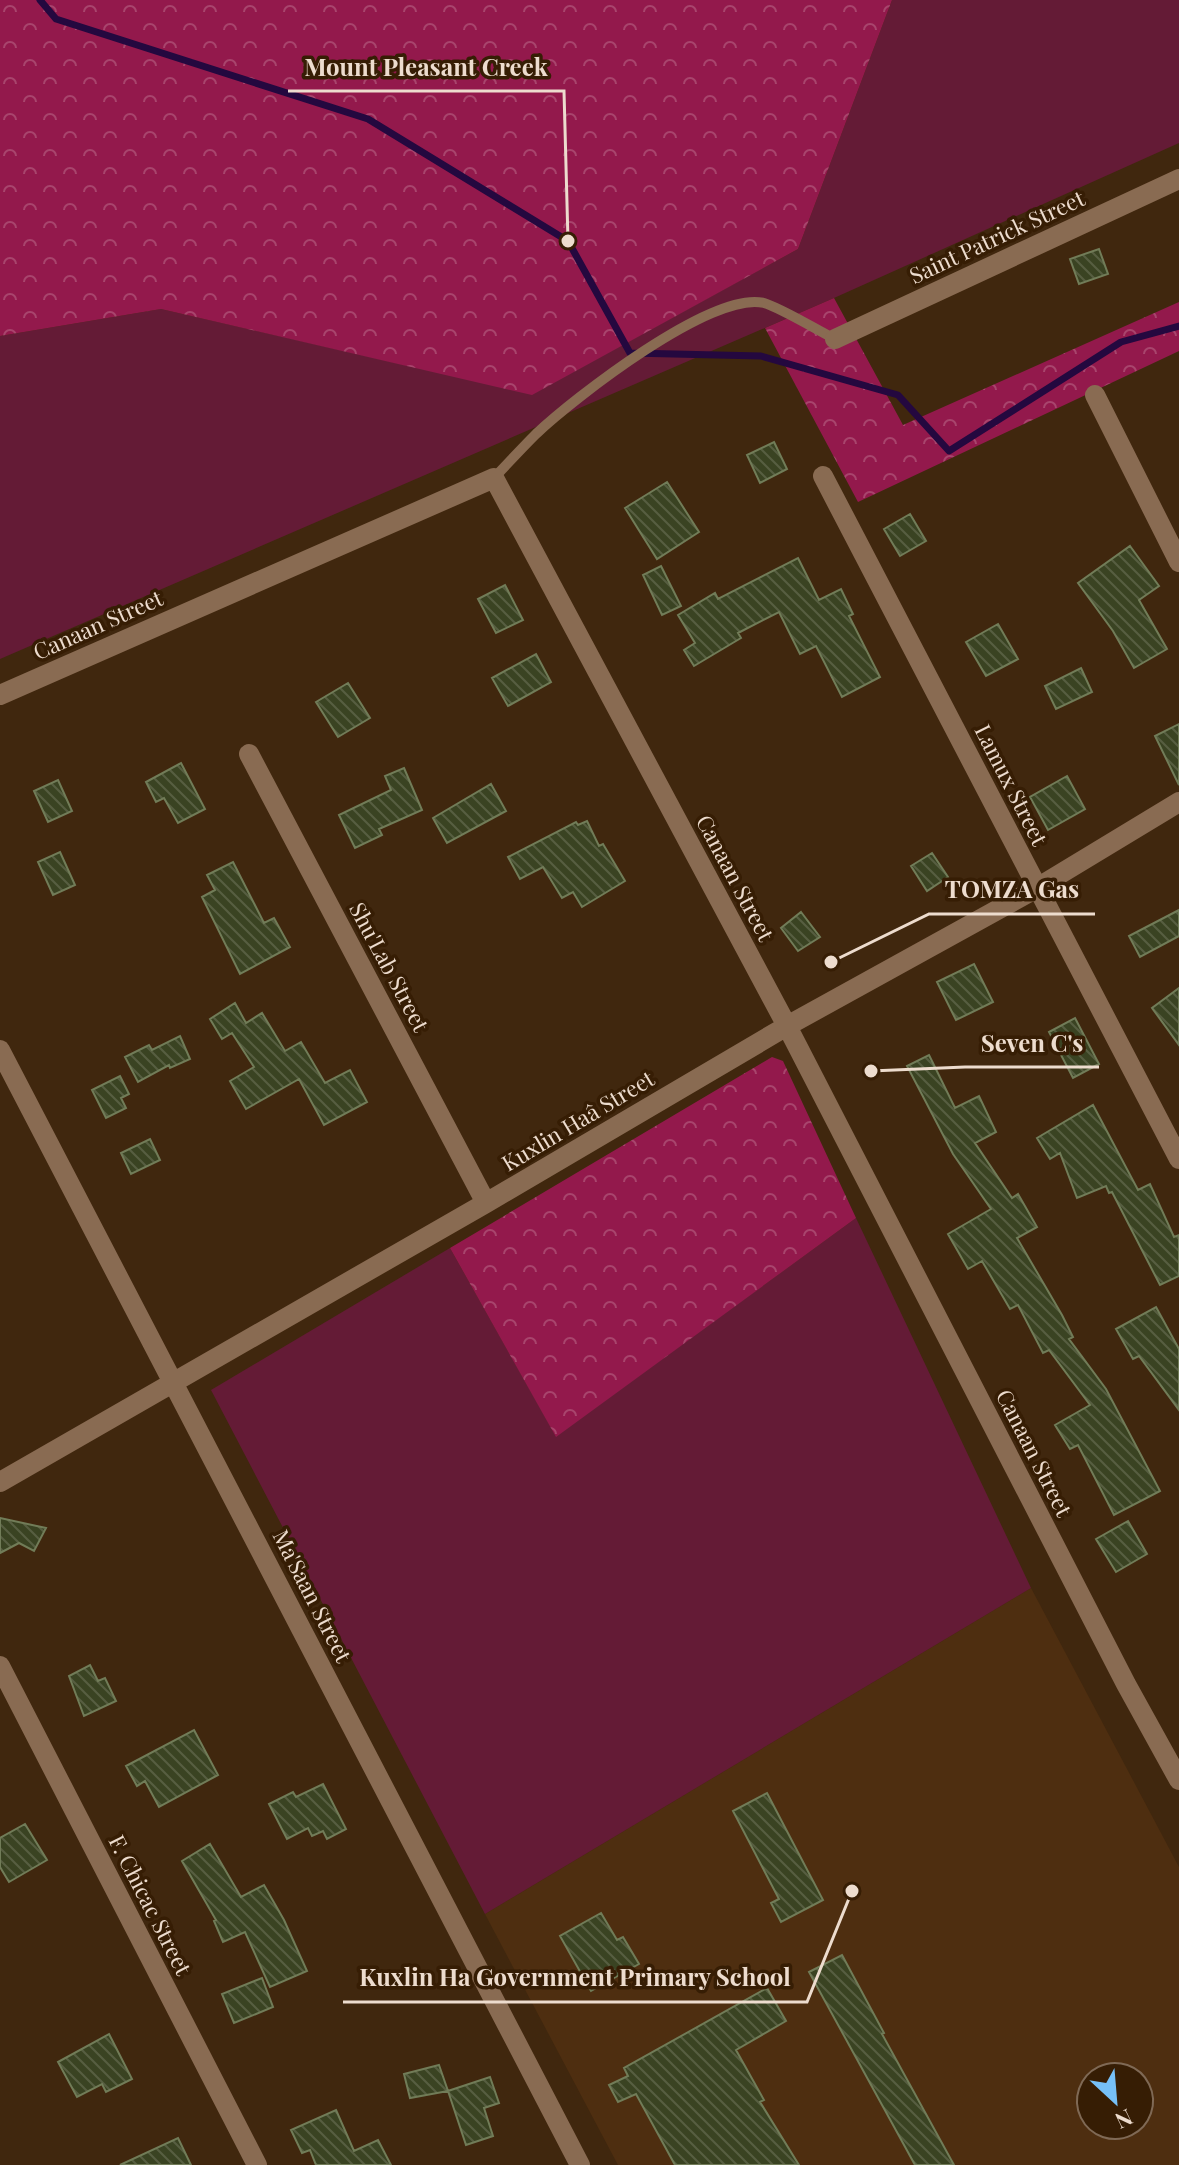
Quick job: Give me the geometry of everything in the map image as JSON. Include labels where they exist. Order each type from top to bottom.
[{"type":"street","name":"Saint Patrick Street","points":[[835,339],[1179,179]]},
{"type":"street","points":[[1095,395],[1179,562]]},
{"type":"street","name":"Lamux Street","points":[[823,476],[1179,1159]]},
{"type":"street","name":"Canaan Street","points":[[0,695],[494,478],[787,1026],[1126,1684],[1179,1780]]},
{"type":"street","name":"Shu'Lab Street","points":[[249,754],[486,1203]]},
{"type":"street","name":"Kuxlin Haâ Street","points":[[0,1482],[787,1026],[1037,888],[1179,802]]},
{"type":"street","name":"Ma'Saan Street","points":[[0,1050],[580,2165]]},
{"type":"street","name":"F. Chicac Street","points":[[0,1666],[257,2165]]},
{"type":"lane","points":[[494,478],[537,433],[585,392],[659,342],[712,313],[737,303],[764,303],[835,339]]},
{"type":"shaded area","points":[[892,0],[1179,0],[1179,143],[834,298],[0,659],[0,336],[161,309],[532,394],[798,249]]},
{"type":"shaded area","points":[[856,1218],[1031,1588],[485,1914],[211,1390],[450,1248],[556,1436]]},
{"type":"shaded area","points":[[1031,1588],[1179,1867],[1179,2165],[618,2165],[485,1914]]},
{"type":"green space","points":[[0,0],[892,0],[798,249],[532,395],[161,309],[0,336]]},
{"type":"green space","points":[[834,298],[903,425],[1179,302],[1179,351],[858,502],[765,328]]},
{"type":"green space","points":[[772,1057],[783,1061],[856,1218],[556,1437],[450,1248]]},
{"type":"building","points":[[1099,249],[1108,274],[1079,284],[1070,259]]},
{"type":"building","points":[[774,442],[787,469],[760,483],[747,455]]},
{"type":"building","points":[[667,482],[699,532],[657,559],[625,508]]},
{"type":"building","points":[[910,514],[926,541],[900,556],[884,529]]},
{"type":"building","points":[[1130,546],[1159,586],[1139,600],[1167,649],[1134,668],[1113,631],[1078,583]]},
{"type":"building","points":[[798,558],[819,600],[841,589],[853,614],[849,616],[880,677],[842,697],[816,646],[800,654],[779,612],[738,633],[741,638],[694,666],[684,650],[695,643],[678,615],[715,593],[718,599]]},
{"type":"building","points":[[661,566],[681,606],[662,615],[643,575]]},
{"type":"building","points":[[505,585],[523,620],[496,633],[478,599]]},
{"type":"building","points":[[998,624],[1018,659],[986,676],[966,642]]},
{"type":"building","points":[[536,654],[551,682],[508,706],[492,678]]},
{"type":"building","points":[[1081,668],[1092,692],[1056,709],[1045,686]]},
{"type":"building","points":[[348,683],[370,718],[338,737],[316,702]]},
{"type":"building","points":[[1179,724],[1179,785],[1155,736]]},
{"type":"building","points":[[181,763],[205,809],[178,823],[164,798],[156,802],[146,782]]},
{"type":"building","points":[[404,768],[422,810],[379,829],[382,835],[355,848],[339,815],[391,790],[385,776]]},
{"type":"building","points":[[1067,776],[1085,809],[1048,830],[1030,797]]},
{"type":"building","points":[[58,780],[72,811],[48,822],[34,791]]},
{"type":"building","points":[[491,784],[506,811],[447,843],[433,818]]},
{"type":"building","points":[[587,821],[599,846],[603,844],[625,881],[582,907],[573,892],[562,898],[543,867],[520,879],[508,857],[576,822],[578,825]]},
{"type":"building","points":[[60,852],[75,885],[53,895],[38,862]]},
{"type":"building","points":[[932,853],[948,877],[927,891],[911,866]]},
{"type":"building","points":[[233,862],[264,923],[274,918],[290,947],[240,974],[202,897],[215,890],[207,875]]},
{"type":"building","points":[[1179,910],[1179,936],[1140,957],[1129,936]]},
{"type":"building","points":[[801,912],[820,937],[798,951],[781,928]]},
{"type":"building","points":[[974,964],[993,1002],[956,1020],[937,982]]},
{"type":"building","points":[[1179,988],[1179,1045],[1152,1008]]},
{"type":"building","points":[[235,1003],[246,1023],[262,1013],[285,1051],[301,1042],[325,1083],[350,1070],[367,1102],[324,1125],[299,1079],[246,1109],[230,1081],[254,1067],[232,1033],[222,1039],[210,1019]]},
{"type":"building","points":[[1075,1018],[1099,1064],[1073,1078],[1049,1032]]},
{"type":"building","points":[[180,1036],[190,1059],[170,1068],[169,1065],[138,1082],[125,1057],[149,1045],[152,1050]]},
{"type":"building","points":[[929,1055],[955,1108],[979,1096],[996,1132],[975,1143],[1012,1198],[1018,1194],[1037,1227],[1017,1238],[1062,1315],[1073,1337],[1069,1339],[1106,1389],[1160,1491],[1114,1515],[1078,1445],[1070,1449],[1055,1425],[1090,1405],[1049,1350],[1043,1353],[1018,1305],[1010,1309],[982,1261],[968,1269],[948,1234],[991,1209],[953,1154],[907,1066]]},
{"type":"building","points":[[120,1076],[129,1094],[121,1098],[126,1108],[106,1118],[92,1090]]},
{"type":"building","points":[[1093,1105],[1138,1190],[1150,1184],[1174,1237],[1179,1235],[1179,1276],[1160,1285],[1112,1192],[1109,1193],[1106,1186],[1077,1198],[1060,1153],[1050,1159],[1037,1138]]},
{"type":"building","points":[[150,1139],[160,1160],[131,1174],[121,1153]]},
{"type":"building","points":[[1156,1307],[1179,1349],[1179,1410],[1139,1356],[1133,1359],[1116,1329]]},
{"type":"building","points":[[0,1518],[46,1528],[34,1551],[19,1543],[0,1553]]},
{"type":"building","points":[[1128,1521],[1147,1554],[1116,1572],[1096,1539]]},
{"type":"building","points":[[90,1665],[98,1681],[105,1678],[116,1701],[84,1716],[69,1676]]},
{"type":"building","points":[[194,1730],[218,1775],[159,1807],[145,1781],[137,1786],[126,1766]]},
{"type":"building","points":[[323,1784],[346,1829],[327,1839],[323,1831],[312,1836],[308,1828],[287,1839],[269,1804],[293,1792],[296,1797]]},
{"type":"building","points":[[767,1793],[823,1900],[781,1922],[771,1903],[779,1899],[733,1811]]},
{"type":"building","points":[[25,1824],[47,1860],[9,1882],[0,1867],[0,1838]]},
{"type":"building","points":[[210,1844],[241,1897],[264,1885],[307,1971],[270,1987],[245,1932],[223,1942],[216,1920],[182,1861]]},
{"type":"building","points":[[601,1913],[617,1940],[623,1937],[639,1964],[591,1991],[560,1936]]},
{"type":"building","points":[[842,1955],[954,2165],[915,2165],[809,1972]]},
{"type":"building","points":[[262,1978],[273,2007],[234,2023],[222,1994]]},
{"type":"building","points":[[767,1988],[786,2021],[736,2050],[764,2100],[760,2102],[799,2165],[675,2165],[636,2094],[618,2102],[609,2085],[628,2076],[624,2068]]},
{"type":"building","points":[[109,2034],[132,2079],[106,2092],[102,2084],[77,2097],[58,2062]]},
{"type":"building","points":[[439,2065],[448,2091],[410,2098],[404,2074]]},
{"type":"building","points":[[490,2077],[499,2103],[484,2108],[493,2136],[466,2145],[448,2091]]},
{"type":"building","points":[[336,2110],[354,2151],[378,2140],[391,2165],[316,2165],[310,2150],[302,2153],[291,2130]]},
{"type":"building","points":[[178,2138],[191,2165],[120,2165]]},
{"type":"waterway","points":[[40,0],[56,19],[368,119],[568,241],[630,353],[761,356],[898,395],[949,451],[1121,342],[1179,326]]},
{"type":"place","name":"Mount Pleasant Creek","points":[[568,241]]},
{"type":"place","name":"TOMZA Gas","points":[[831,962]]},
{"type":"place","name":"Seven C's","points":[[871,1071]]},
{"type":"place","name":"Kuxlin Ha Government Primary School","points":[[852,1891]]}]
